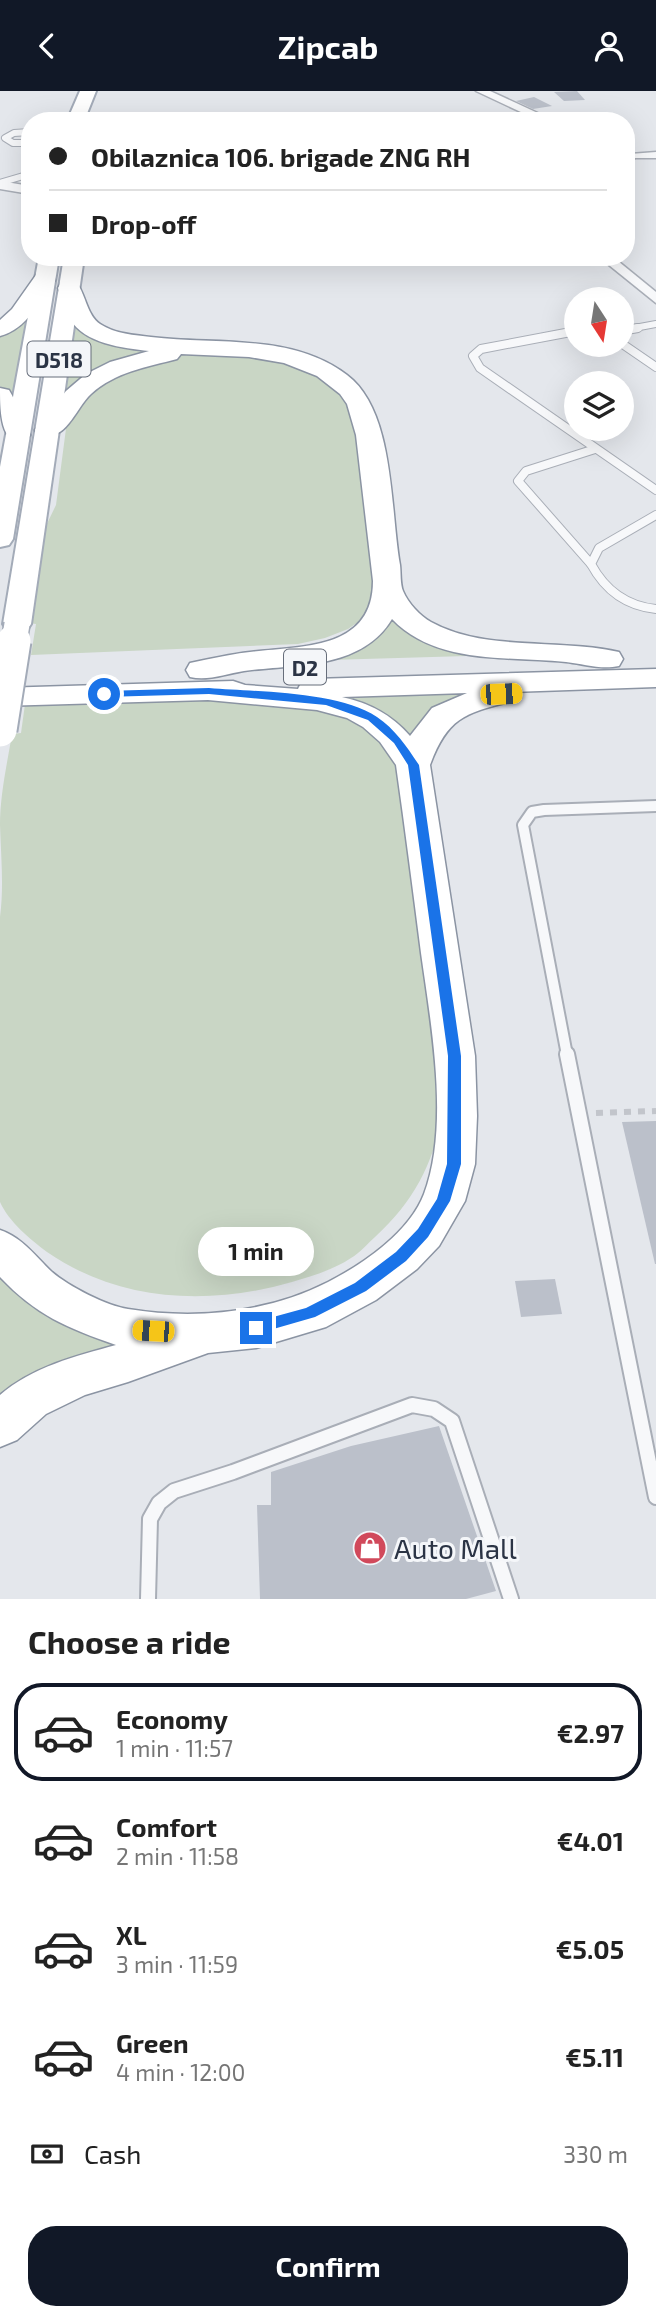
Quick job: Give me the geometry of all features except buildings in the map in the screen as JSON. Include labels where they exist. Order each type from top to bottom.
[{"type":"highway","points":[[0,329],[24,312],[29,298],[44,280]]},
{"type":"highway","points":[[69,288],[81,318],[97,331],[132,342],[265,352],[304,362],[336,377],[355,396],[360,407],[369,442],[388,590],[404,615],[420,628],[465,646],[566,653],[610,670]]},
{"type":"highway","points":[[48,430],[65,415],[77,394],[100,377],[153,357],[207,348]]},
{"type":"highway","points":[[0,395],[8,423],[17,435]]},
{"type":"highway","points":[[205,680],[243,662],[313,654],[339,648],[361,638],[375,625],[388,590]]},
{"type":"highway","name":"D2","points":[[610,670],[656,658]]},
{"type":"highway","points":[[0,1248],[38,1288],[85,1314],[125,1329],[208,1333],[256,1328],[310,1313],[360,1287],[401,1256],[423,1233],[443,1201],[454,1164],[454,1056],[414,765],[422,738],[434,723],[453,708],[501,694],[582,688],[610,670]]},
{"type":"highway","name":"D2","points":[[0,675],[205,680],[610,670],[656,678]]},
{"type":"highway","points":[[205,680],[327,702],[355,710],[386,729],[398,741],[414,765]]},
{"type":"highway","name":"D2","points":[[0,697],[205,680]]},
{"type":"highway","points":[[0,1425],[29,1399],[74,1377],[128,1362],[208,1333]]},
{"type":"main road","points":[[79,112],[88,91]]},
{"type":"main road","points":[[98,112],[102,91]]},
{"type":"main road","name":"D518","points":[[0,539],[47,266]]},
{"type":"main road","name":"D518","points":[[0,730],[73,266]]},
{"type":"street","points":[[481,91],[529,112]]},
{"type":"street","points":[[635,156],[656,155]]},
{"type":"street","points":[[0,185],[21,189]]},
{"type":"street","points":[[616,266],[656,299]]},
{"type":"lane","points":[[3,139],[21,133]]},
{"type":"lane","points":[[3,139],[21,143]]},
{"type":"lane","points":[[0,185],[21,177]]},
{"type":"lane","points":[[634,328],[656,324]]},
{"type":"lane","points":[[564,333],[481,349],[473,356],[480,368],[656,490]]},
{"type":"lane","points":[[634,352],[656,367]]},
{"type":"lane","points":[[595,449],[526,471],[517,481],[591,564],[599,580],[620,599],[646,609],[656,609]]},
{"type":"lane","points":[[591,564],[599,548],[656,515]]},
{"type":"lane","points":[[656,806],[532,812],[525,819],[524,837],[656,1497]]},
{"type":"lane","points":[[148,1599],[150,1519],[159,1503],[174,1491],[233,1472],[412,1405],[426,1405],[440,1410],[452,1421],[511,1599]]},
{"type":"lane","points":[[645,1441],[656,1455]]},
{"type":"path","points":[[578,1113],[656,1111]]},
{"type":"green space","points":[[21,321],[28,321],[14,397],[9,397],[0,386],[0,334]]},
{"type":"green space","points":[[73,322],[168,349],[61,395]]},
{"type":"green space","points":[[204,351],[262,353],[337,384],[354,413],[378,587],[367,616],[348,629],[298,644],[31,655],[36,624],[28,623],[42,534],[56,505],[67,421],[91,386],[171,356]]},
{"type":"green space","points":[[390,615],[465,652],[467,656],[329,660]]},
{"type":"green space","points":[[478,689],[416,740],[338,699],[336,694]]},
{"type":"green space","points":[[247,699],[343,710],[398,755],[443,1114],[427,1166],[411,1196],[389,1224],[344,1262],[322,1272],[261,1290],[197,1296],[134,1290],[75,1269],[47,1252],[14,1223],[0,1202],[0,825],[2,791],[12,734],[21,733],[25,704]]},
{"type":"green space","points":[[0,1275],[131,1341],[0,1406]]},
{"type":"place","name":"Auto Mall","points":[[370,1548]]},
{"type":"route","points":[[104,694],[209,691],[327,702],[372,718],[398,741],[414,765],[454,1056],[454,1164],[443,1201],[423,1233],[401,1256],[360,1287],[310,1313],[256,1328]]}]
